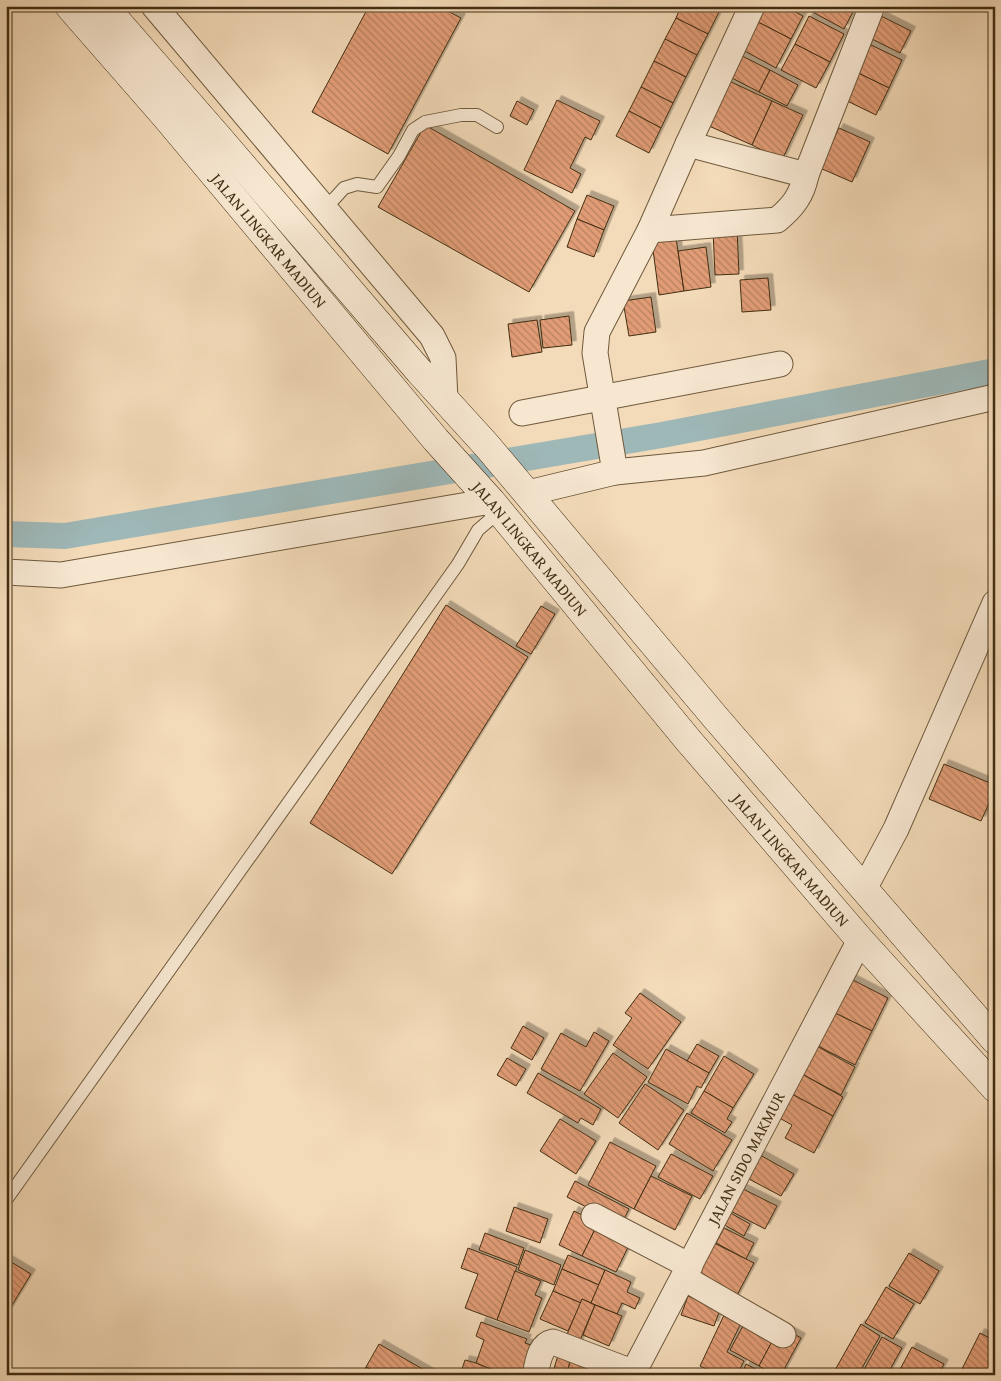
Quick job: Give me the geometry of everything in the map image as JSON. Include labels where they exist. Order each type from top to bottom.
[{"type":"main road","name":"JALAN LINGKAR MADIUN","points":[[69,6],[166,117],[436,440],[489,500],[688,740],[860,940],[995,1088]]},
{"type":"main road","name":"JALAN LINGKAR MADIUN","points":[[104,6],[419,372],[520,483],[715,717],[995,1040]]},
{"type":"main road","points":[[688,740],[715,717]]},
{"type":"street","points":[[57,6],[368,378],[385,394],[413,412]]},
{"type":"street","points":[[154,6],[432,336],[443,358],[445,399]]},
{"type":"street","points":[[614,466],[595,353],[597,332],[650,230],[752,6]]},
{"type":"street","points":[[650,230],[778,220],[792,208],[803,190],[806,175],[872,6]]},
{"type":"street","points":[[688,144],[806,175]]},
{"type":"street","points":[[522,413],[780,364]]},
{"type":"street","points":[[520,483],[614,466],[704,463],[995,397]]},
{"type":"street","points":[[6,572],[61,576],[489,500]]},
{"type":"street","points":[[864,889],[896,829],[995,603]]},
{"type":"street","name":"JALAN SIDO MAKMUR","points":[[632,1374],[860,940]]},
{"type":"street","points":[[594,1216],[687,1272],[783,1335]]},
{"type":"street","points":[[535,1375],[541,1352],[548,1343],[553,1342],[632,1374]]},
{"type":"lane","points":[[324,207],[344,188],[357,184],[377,187],[399,156],[413,130],[425,122],[461,115],[477,115],[497,127]]},
{"type":"lane","points":[[6,1200],[452,572],[478,530],[489,500]]},
{"type":"building","points":[[369,6],[438,6],[461,18],[388,154],[312,112]]},
{"type":"building","points":[[681,6],[722,6],[708,34],[676,18]]},
{"type":"building","points":[[764,6],[784,6],[803,16],[791,39],[756,21]]},
{"type":"building","points":[[809,6],[856,6],[844,29],[807,9]]},
{"type":"building","points":[[809,16],[844,34],[830,62],[795,44]]},
{"type":"building","points":[[881,16],[911,31],[900,53],[870,38]]},
{"type":"building","points":[[676,18],[708,34],[697,55],[665,39]]},
{"type":"building","points":[[756,21],[791,39],[776,68],[741,49]]},
{"type":"building","points":[[665,39],[697,55],[686,77],[654,61]]},
{"type":"building","points":[[865,42],[902,60],[889,88],[852,70]]},
{"type":"building","points":[[795,44],[830,62],[816,88],[781,70]]},
{"type":"building","points":[[740,55],[770,70],[759,92],[730,77]]},
{"type":"building","points":[[654,61],[686,77],[673,103],[641,87]]},
{"type":"building","points":[[770,70],[798,85],[787,106],[759,92]]},
{"type":"building","points":[[852,70],[889,88],[876,115],[839,97]]},
{"type":"building","points":[[729,81],[772,101],[752,145],[709,126]]},
{"type":"building","points":[[641,87],[673,103],[661,128],[629,111]]},
{"type":"building","points":[[557,100],[600,121],[591,140],[585,137],[570,168],[581,174],[572,193],[524,170]]},
{"type":"building","points":[[517,101],[534,110],[527,125],[510,116]]},
{"type":"building","points":[[772,101],[803,115],[782,160],[752,145]]},
{"type":"building","points":[[629,111],[661,128],[649,153],[616,136]]},
{"type":"building","points":[[425,125],[575,211],[529,292],[378,207]]},
{"type":"building","points":[[839,128],[870,142],[852,182],[820,168]]},
{"type":"building","points":[[587,195],[614,206],[604,230],[577,219]]},
{"type":"building","points":[[577,219],[604,230],[594,257],[567,247]]},
{"type":"building","points":[[737,228],[739,274],[715,275],[713,230]]},
{"type":"building","points":[[676,238],[684,291],[659,295],[652,242]]},
{"type":"building","points":[[706,247],[711,287],[684,291],[678,251]]},
{"type":"building","points":[[768,278],[771,310],[742,312],[740,280]]},
{"type":"building","points":[[651,297],[656,332],[629,336],[623,301]]},
{"type":"building","points":[[569,316],[572,345],[543,348],[540,320]]},
{"type":"building","points":[[537,320],[542,352],[512,357],[508,324]]},
{"type":"building","points":[[446,605],[528,657],[392,874],[310,823]]},
{"type":"building","points":[[541,606],[555,614],[531,654],[516,646]]},
{"type":"building","points":[[944,764],[995,785],[995,790],[981,821],[929,799]]},
{"type":"building","points":[[851,979],[888,998],[872,1031],[835,1013]]},
{"type":"building","points":[[640,993],[681,1022],[648,1069],[613,1045],[632,1018],[625,1013]]},
{"type":"building","points":[[835,1013],[872,1031],[855,1065],[818,1046]]},
{"type":"building","points":[[523,1026],[544,1038],[532,1060],[511,1048]]},
{"type":"building","points":[[594,1032],[609,1041],[580,1091],[541,1069],[561,1033],[586,1047]]},
{"type":"building","points":[[811,1043],[855,1067],[841,1095],[802,1074]]},
{"type":"building","points":[[697,1044],[719,1056],[709,1073],[687,1061]]},
{"type":"building","points":[[666,1049],[709,1073],[701,1088],[697,1086],[688,1104],[648,1082]]},
{"type":"building","points":[[613,1053],[647,1077],[618,1118],[584,1094]]},
{"type":"building","points":[[724,1056],[754,1074],[733,1108],[704,1091]]},
{"type":"building","points":[[507,1058],[526,1069],[516,1086],[497,1075]]},
{"type":"building","points":[[538,1073],[601,1109],[593,1125],[581,1118],[578,1123],[527,1093]]},
{"type":"building","points":[[802,1074],[843,1097],[833,1116],[792,1094]]},
{"type":"building","points":[[645,1084],[684,1110],[658,1150],[619,1123]]},
{"type":"building","points":[[704,1091],[733,1108],[727,1119],[732,1122],[725,1133],[691,1113]]},
{"type":"building","points":[[786,1091],[833,1116],[814,1153],[785,1138],[792,1125],[774,1115]]},
{"type":"building","points":[[687,1113],[732,1140],[713,1171],[669,1144]]},
{"type":"building","points":[[560,1119],[596,1141],[576,1174],[540,1151]]},
{"type":"building","points":[[610,1142],[656,1166],[634,1209],[588,1185]]},
{"type":"building","points":[[671,1154],[713,1176],[700,1199],[658,1177]]},
{"type":"building","points":[[760,1155],[794,1174],[781,1196],[747,1178]]},
{"type":"building","points":[[651,1176],[692,1196],[675,1230],[634,1209]]},
{"type":"building","points":[[575,1181],[629,1209],[621,1225],[567,1197]]},
{"type":"building","points":[[737,1186],[777,1206],[765,1229],[725,1208]]},
{"type":"building","points":[[514,1207],[548,1219],[540,1243],[506,1231]]},
{"type":"building","points":[[574,1211],[598,1223],[582,1256],[559,1245]]},
{"type":"building","points":[[727,1211],[750,1224],[744,1236],[721,1223]]},
{"type":"building","points":[[598,1223],[632,1239],[616,1272],[582,1256]]},
{"type":"building","points":[[724,1228],[754,1243],[746,1259],[716,1243]]},
{"type":"building","points":[[485,1233],[524,1248],[518,1265],[479,1250]]},
{"type":"building","points":[[712,1242],[754,1263],[735,1299],[693,1278]]},
{"type":"building","points":[[468,1248],[517,1267],[497,1320],[465,1308],[478,1274],[461,1268]]},
{"type":"building","points":[[525,1250],[561,1265],[554,1285],[518,1270]]},
{"type":"building","points":[[909,1253],[939,1271],[920,1304],[889,1286]]},
{"type":"building","points":[[568,1255],[605,1270],[599,1285],[562,1269]]},
{"type":"building","points":[[6,1259],[31,1274],[6,1315]]},
{"type":"building","points":[[562,1269],[599,1285],[591,1303],[582,1299],[581,1303],[553,1291]]},
{"type":"building","points":[[605,1270],[631,1282],[627,1292],[640,1298],[635,1309],[622,1303],[617,1314],[591,1303]]},
{"type":"building","points":[[515,1271],[541,1281],[535,1295],[542,1298],[529,1332],[497,1320]]},
{"type":"building","points":[[886,1287],[914,1304],[893,1339],[865,1323]]},
{"type":"building","points":[[553,1291],[581,1303],[568,1331],[540,1319]]},
{"type":"building","points":[[688,1296],[721,1307],[714,1326],[681,1315]]},
{"type":"building","points":[[582,1299],[595,1305],[578,1345],[565,1339]]},
{"type":"building","points":[[595,1305],[622,1316],[609,1346],[583,1335]]},
{"type":"building","points":[[725,1313],[742,1321],[727,1352],[744,1361],[737,1375],[719,1375],[700,1366]]},
{"type":"building","points":[[481,1322],[527,1339],[525,1343],[531,1345],[527,1373],[516,1369],[513,1375],[505,1375],[476,1363],[484,1340],[476,1336]]},
{"type":"building","points":[[745,1322],[774,1338],[759,1366],[730,1350]]},
{"type":"building","points":[[861,1324],[880,1336],[858,1375],[843,1375],[835,1370]]},
{"type":"building","points":[[789,1331],[801,1338],[781,1375],[774,1375],[759,1366],[776,1334]]},
{"type":"building","points":[[980,1333],[995,1341],[995,1375],[959,1375]]},
{"type":"building","points":[[882,1337],[902,1348],[887,1375],[861,1375]]},
{"type":"building","points":[[379,1344],[433,1375],[380,1375],[366,1367]]},
{"type":"building","points":[[912,1347],[944,1364],[938,1375],[897,1375]]},
{"type":"building","points":[[559,1352],[572,1356],[566,1375],[552,1375]]},
{"type":"building","points":[[572,1356],[618,1375],[566,1375]]},
{"type":"building","points":[[465,1360],[476,1363],[505,1375],[460,1375]]},
{"type":"building","points":[[746,1364],[767,1375],[741,1375]]},
{"type":"building","points":[[366,1367],[380,1375],[362,1375]]},
{"type":"waterway","points":[[6,534],[65,536],[662,435],[995,371]]}]
